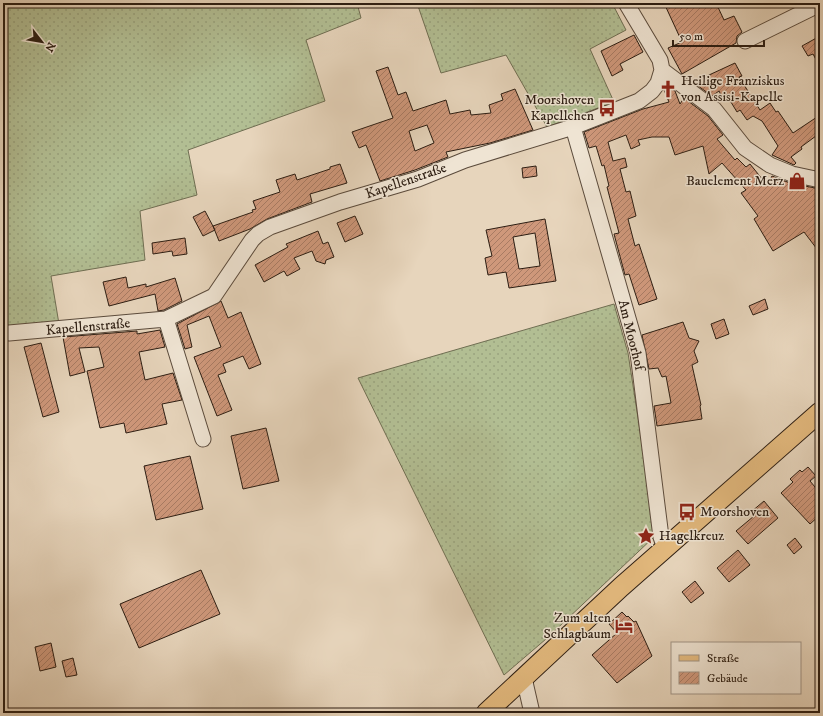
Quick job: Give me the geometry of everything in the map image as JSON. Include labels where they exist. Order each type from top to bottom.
[{"type":"main road","points":[[486,713],[665,548],[820,412]]},
{"type":"street","points":[[626,3],[660,60],[662,70],[714,109],[745,148],[770,165],[792,174],[820,180]]},
{"type":"street","points":[[745,40],[820,4]]},
{"type":"street","name":"Kapellenstraße","points":[[9,333],[166,319],[214,296],[252,240],[258,234],[270,227],[340,202],[418,179],[465,160],[573,127],[639,101],[652,91],[658,82],[662,70]]},
{"type":"street","name":"Am Moorhof","points":[[573,127],[638,354],[661,537],[665,548]]},
{"type":"street","points":[[166,319],[203,439]]},
{"type":"street","points":[[517,684],[532,713]]},
{"type":"green space","points":[[3,3],[357,3],[361,18],[306,40],[325,101],[188,150],[197,195],[140,211],[145,260],[51,276],[59,324],[4,332]]},
{"type":"green space","points":[[417,3],[612,3],[626,30],[590,49],[614,102],[547,127],[506,55],[441,73]]},
{"type":"green space","points":[[614,304],[628,353],[656,535],[546,639],[504,675],[358,378]]},
{"type":"building","points":[[664,3],[716,3],[724,20],[734,16],[742,32],[737,36],[736,43],[682,74],[668,48],[682,42]]},
{"type":"building","points":[[634,35],[643,52],[620,64],[623,70],[612,76],[601,51]]},
{"type":"building","points":[[820,36],[820,67],[813,54],[808,56],[802,46]]},
{"type":"building","points":[[735,63],[742,76],[739,77],[760,110],[770,103],[776,112],[778,111],[793,133],[820,115],[820,133],[801,147],[802,149],[791,157],[796,163],[794,165],[772,155],[778,146],[762,121],[753,116],[747,120],[740,110],[737,112],[726,94],[722,97],[719,91],[712,96],[694,83]]},
{"type":"building","points":[[388,67],[398,95],[406,92],[413,111],[446,100],[450,114],[470,110],[471,115],[491,113],[489,105],[503,100],[501,94],[515,89],[533,130],[490,143],[446,152],[448,157],[415,170],[380,181],[366,145],[359,148],[352,132],[393,118],[376,71]],"holes":[[[427,125],[434,143],[415,151],[409,131]]]},
{"type":"building","points":[[668,86],[675,91],[680,104],[684,98],[708,116],[723,135],[717,139],[735,160],[737,158],[746,167],[750,164],[767,185],[772,176],[790,183],[820,189],[820,253],[804,232],[773,251],[754,219],[758,216],[741,193],[746,190],[722,163],[709,174],[703,146],[675,155],[669,137],[652,137],[638,140],[640,145],[631,149],[626,135],[608,142],[613,161],[625,158],[627,167],[620,169],[626,192],[630,191],[636,216],[628,219],[635,246],[639,244],[657,299],[639,305],[629,274],[625,275],[614,234],[619,233],[607,187],[609,186],[604,165],[602,166],[596,146],[589,148],[584,132],[643,109],[669,102],[664,90]]},
{"type":"building","points":[[340,164],[347,183],[310,194],[312,202],[267,219],[250,229],[219,241],[213,226],[253,212],[252,210],[256,209],[253,201],[280,192],[276,180],[295,174],[297,180]]},
{"type":"building","points":[[536,166],[537,176],[523,178],[522,168]]},
{"type":"building","points":[[205,211],[215,230],[203,236],[193,217]]},
{"type":"building","points":[[355,216],[363,234],[345,242],[337,223]]},
{"type":"building","points":[[545,219],[556,281],[509,288],[506,272],[488,275],[485,258],[492,256],[486,230]],"holes":[[[535,233],[540,266],[519,269],[513,237]]]},
{"type":"building","points":[[318,231],[323,244],[328,242],[334,257],[326,260],[325,264],[316,261],[312,251],[294,258],[300,269],[287,276],[284,271],[264,282],[255,265],[288,247],[286,244]]},
{"type":"building","points":[[185,238],[187,254],[173,256],[172,251],[153,254],[152,243]]},
{"type":"building","points":[[126,277],[128,288],[146,284],[146,287],[175,278],[182,301],[164,310],[158,311],[155,294],[109,306],[103,282]]},
{"type":"building","points":[[765,299],[768,309],[753,315],[749,306]]},
{"type":"building","points":[[221,301],[228,318],[241,312],[261,364],[249,369],[243,356],[223,364],[226,372],[218,375],[232,410],[217,416],[194,357],[221,347],[209,316],[187,325],[192,347],[185,349],[177,324]]},
{"type":"building","points":[[724,319],[729,334],[716,339],[711,324]]},
{"type":"building","points":[[683,322],[689,338],[699,341],[694,351],[698,362],[692,365],[701,405],[702,419],[657,426],[654,406],[671,403],[666,376],[662,377],[658,368],[649,369],[642,335]]},
{"type":"building","points":[[160,330],[165,347],[139,352],[145,380],[173,373],[182,400],[162,404],[167,424],[126,433],[124,423],[100,428],[87,371],[104,367],[99,347],[79,348],[85,372],[70,376],[63,337],[137,331],[137,334]]},
{"type":"building","points":[[41,343],[59,412],[43,417],[24,347]]},
{"type":"building","points":[[266,428],[279,481],[243,489],[231,436]]},
{"type":"building","points":[[190,456],[203,509],[156,520],[144,466]]},
{"type":"building","points":[[808,467],[816,476],[810,481],[820,493],[820,515],[810,524],[781,493],[793,482],[790,479],[800,470],[802,472]]},
{"type":"building","points":[[764,501],[778,518],[748,544],[736,531],[754,516],[751,512]]},
{"type":"building","points":[[795,538],[802,547],[794,554],[787,545]]},
{"type":"building","points":[[738,550],[750,565],[729,582],[717,568]]},
{"type":"building","points":[[201,570],[220,614],[139,648],[120,604]]},
{"type":"building","points":[[695,581],[704,593],[691,603],[682,592]]},
{"type":"building","points":[[622,612],[634,622],[636,621],[652,656],[617,683],[592,655],[617,633],[609,624]]},
{"type":"building","points":[[51,643],[56,667],[40,671],[35,647]]},
{"type":"building","points":[[73,658],[77,675],[66,677],[62,661]]},
{"type":"place","name":"Heilige Franziskus von Assisi-Kapelle","points":[[668,89]]},
{"type":"place","name":"Moorshoven Kapellchen","points":[[607,108]]},
{"type":"place","name":"Bauelement Merz","points":[[797,181]]},
{"type":"place","name":"Moorshoven","points":[[687,512]]},
{"type":"place","name":"Hagelkreuz","points":[[646,536]]},
{"type":"place","name":"Zum alten Schlagbaum","points":[[624,626]]}]
